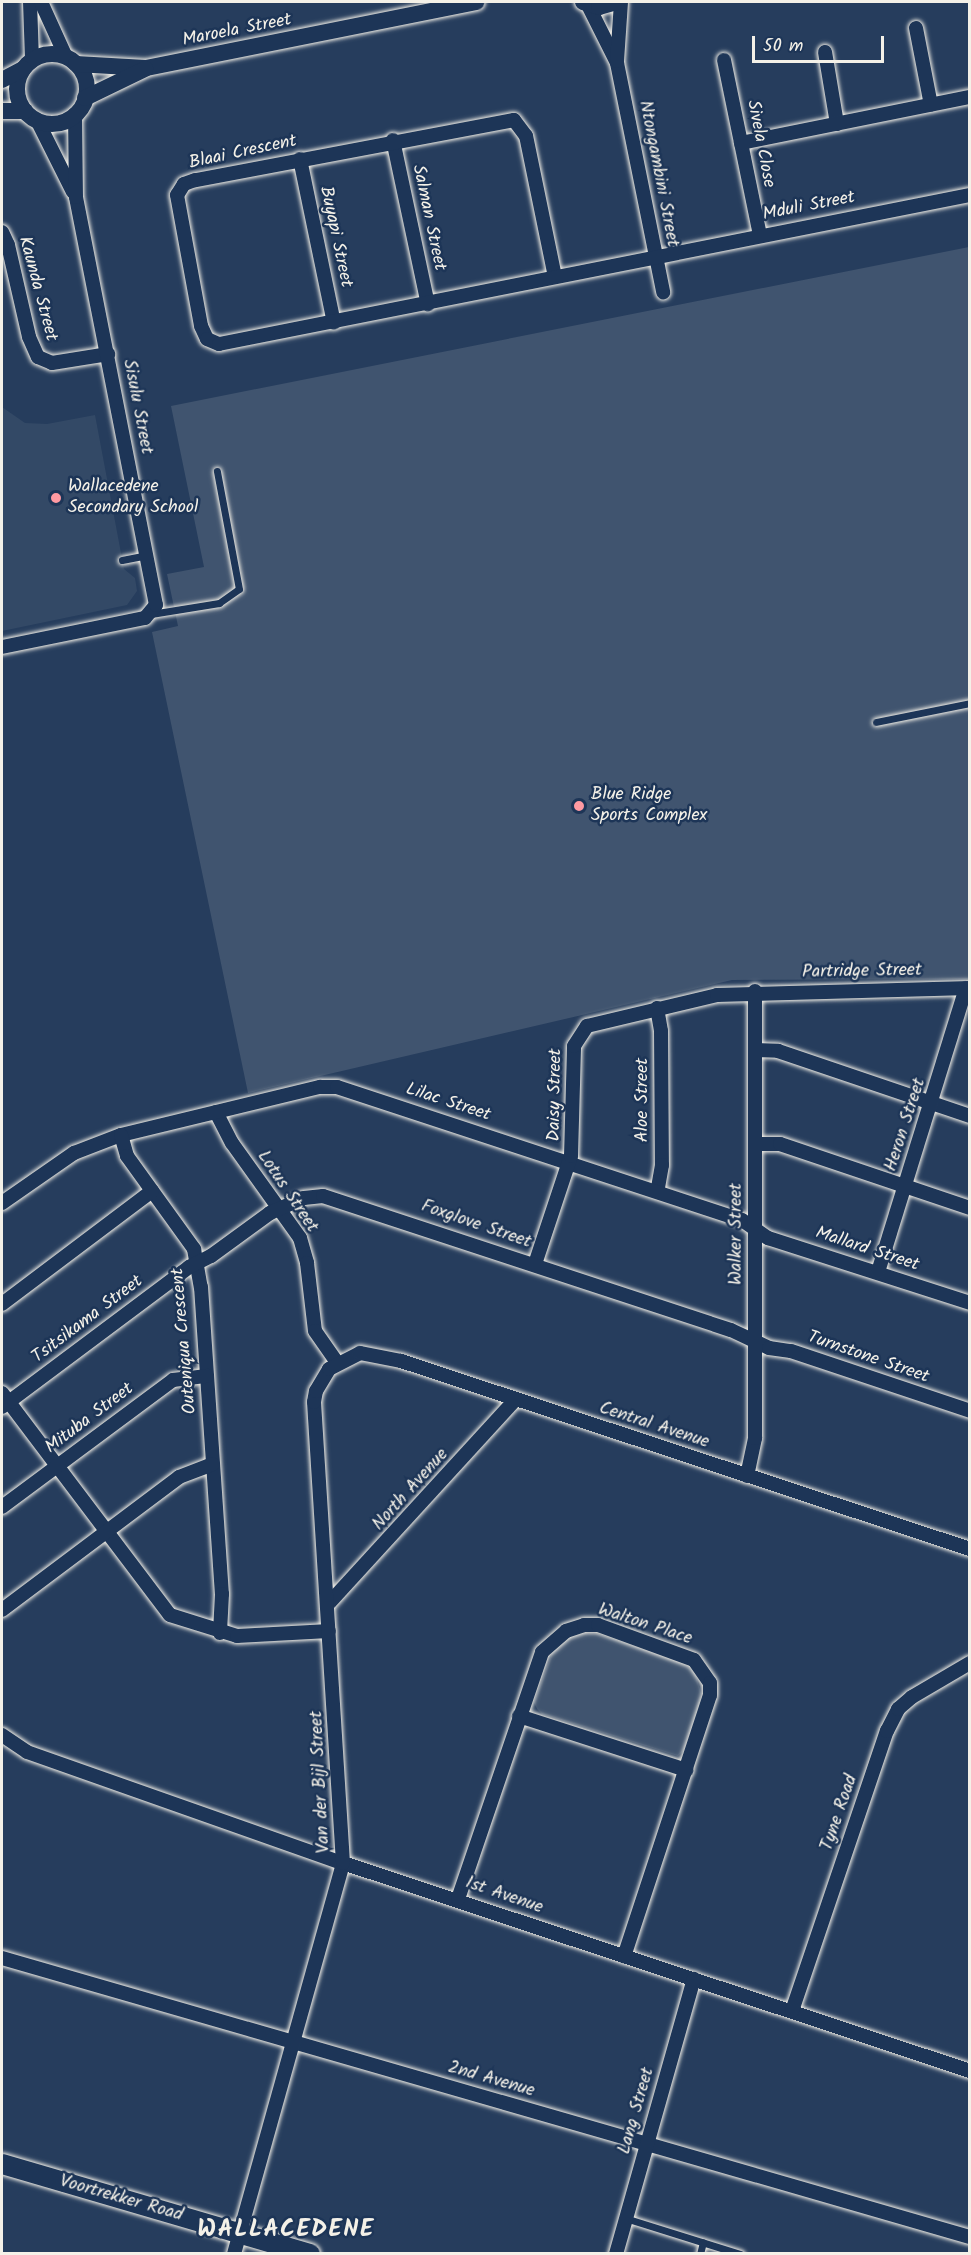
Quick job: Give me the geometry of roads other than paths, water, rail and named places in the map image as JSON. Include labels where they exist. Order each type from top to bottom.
[{"type":"main road","name":"Voortrekker Road","points":[[2,2164],[310,2253]]},
{"type":"street","points":[[30,2],[27,65],[17,94],[31,116]]},
{"type":"street","points":[[2,111],[57,123],[75,114],[85,98],[85,80],[71,61],[41,2]]},
{"type":"street","name":"Maroela Street","points":[[85,98],[146,68],[476,2]]},
{"type":"street","points":[[586,3],[599,7],[619,2]]},
{"type":"street","name":"Ntongambini Street","points":[[619,2],[617,63],[663,292]]},
{"type":"street","name":"Ntongambini Street","points":[[586,3],[617,63]]},
{"type":"street","points":[[916,28],[931,105]]},
{"type":"street","points":[[825,52],[837,124]]},
{"type":"street","points":[[2,80],[48,54],[71,61]]},
{"type":"street","name":"Sivela Close","points":[[724,60],[760,235]]},
{"type":"street","name":"Maroela Street","points":[[71,61],[146,68]]},
{"type":"street","points":[[741,142],[969,97]]},
{"type":"street","name":"Sisulu Street","points":[[75,114],[76,197],[157,598],[151,614]]},
{"type":"street","name":"Sisulu Street","points":[[31,116],[76,197]]},
{"type":"street","name":"Blaai Crescent","points":[[555,276],[526,136],[518,122],[508,119],[195,180],[180,189],[178,206],[201,326],[207,339],[219,344],[428,304],[555,276],[656,258]]},
{"type":"street","name":"Salman Street","points":[[393,140],[428,304]]},
{"type":"street","name":"Buyapi Street","points":[[300,159],[334,323]]},
{"type":"street","name":"Mduli Street","points":[[656,258],[760,235],[969,195]]},
{"type":"street","name":"Kaunda Street","points":[[2,232],[8,244],[29,338],[38,357],[52,363],[108,354]]},
{"type":"street","points":[[2,647],[151,614]]},
{"type":"street","name":"Partridge Street","points":[[755,991],[968,988]]},
{"type":"street","name":"Heron Street","points":[[878,1272],[932,1104],[964,1025],[968,988]]},
{"type":"street","name":"Daisy Street","points":[[535,1264],[574,1142],[575,1039],[587,1026],[657,1008],[755,991]]},
{"type":"street","name":"Walker Street","points":[[747,1476],[755,1438],[755,991]]},
{"type":"street","name":"Aloe Street","points":[[657,1008],[661,1031],[662,1165],[657,1192]]},
{"type":"street","points":[[755,1050],[778,1052],[969,1116]]},
{"type":"street","name":"Lilac Street","points":[[121,1135],[320,1087],[337,1087],[742,1220],[755,1229]]},
{"type":"street","name":"Lotus Street","points":[[216,1112],[231,1143],[280,1209],[305,1250],[315,1331],[333,1366]]},
{"type":"street","points":[[2,1203],[74,1153],[121,1135]]},
{"type":"street","name":"Outeniqua Crescent","points":[[121,1135],[127,1156],[194,1249],[197,1263],[222,1594],[220,1633]]},
{"type":"street","points":[[755,1144],[780,1144],[969,1208]]},
{"type":"street","points":[[2,1304],[153,1191]]},
{"type":"street","name":"Foxglove Street","points":[[197,1263],[280,1209],[304,1198],[333,1197],[755,1340]]},
{"type":"street","name":"Mallard Street","points":[[755,1229],[768,1238],[969,1303]]},
{"type":"street","name":"Tsitsikama Street","points":[[4,1401],[197,1263]]},
{"type":"street","name":"Turnstone Street","points":[[755,1340],[769,1348],[791,1351],[969,1411]]},
{"type":"street","name":"Central Avenue","points":[[333,1366],[360,1353],[383,1356],[969,1549]]},
{"type":"street","name":"Van der Bijl Street","points":[[234,2253],[344,1863],[329,1631],[330,1602],[314,1402],[333,1366]]},
{"type":"street","name":"Mituba Street","points":[[2,1508],[173,1380],[207,1376]]},
{"type":"street","name":"North Avenue","points":[[330,1602],[391,1540],[516,1399]]},
{"type":"street","points":[[4,1401],[163,1610],[182,1622],[220,1633],[247,1636],[329,1631]]},
{"type":"street","points":[[2,1610],[179,1477],[213,1464]]},
{"type":"street","name":"Walton Place","points":[[458,1899],[542,1652],[553,1640],[584,1624],[598,1625],[694,1660],[703,1669],[710,1695],[624,1956]]},
{"type":"street","name":"Tyne Road","points":[[792,2011],[887,1731],[898,1709],[912,1697],[969,1663]]},
{"type":"street","points":[[519,1716],[686,1770]]},
{"type":"street","name":"1st Avenue","points":[[2,1735],[27,1752],[344,1863],[458,1899],[969,2071]]},
{"type":"street","name":"2nd Avenue","points":[[2,1958],[969,2237]]},
{"type":"street","name":"Lang Street","points":[[616,2253],[694,1979]]},
{"type":"lane","points":[[151,614],[219,603],[239,589],[216,471]]},
{"type":"lane","points":[[122,560],[148,555]]},
{"type":"lane","points":[[876,722],[969,703]]},
{"type":"lane","points":[[625,2218],[740,2253]]},
{"type":"lane","points":[[700,2253],[703,2242]]},
{"type":"place","name":"Wallacedene Secondary School","points":[[56,498]]},
{"type":"place","name":"Blue Ridge Sports Complex","points":[[579,806]]},
{"type":"district","name":"WALLACEDENE","points":[[286,2230]]}]
